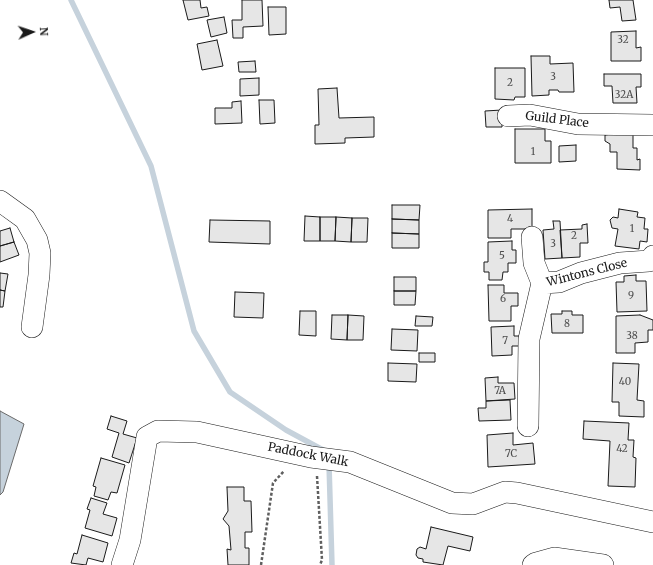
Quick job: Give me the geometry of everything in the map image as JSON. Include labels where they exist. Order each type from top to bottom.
[{"type":"street","name":"Guild Place","points":[[508,116],[530,115],[578,124],[653,125]]},
{"type":"street","points":[[0,201],[25,219],[37,240],[40,253],[39,276],[32,327]]},
{"type":"street","points":[[532,237],[534,263],[542,282]]},
{"type":"street","name":"Wintons Close","points":[[528,426],[530,339],[542,282],[559,282],[581,273],[620,263],[649,260],[653,256]]},
{"type":"street","name":"Paddock Walk","points":[[125,562],[147,437],[158,432],[197,432],[324,459],[350,462],[452,503],[473,504],[505,492],[517,493],[653,522]]},
{"type":"street","points":[[533,565],[536,562],[554,558],[603,565]]},
{"type":"path","points":[[261,565],[273,483],[286,469],[298,460],[324,459],[317,478],[322,560],[320,565]]},
{"type":"shaded area","points":[[0,411],[24,424],[3,492],[0,495]]},
{"type":"building","points":[[183,0],[200,0],[201,8],[207,7],[209,16],[188,20]]},
{"type":"building","points":[[242,0],[262,0],[263,26],[243,27],[243,38],[233,38],[232,20],[242,20]]},
{"type":"building","points":[[609,0],[633,0],[636,20],[622,21],[620,7],[610,8]]},
{"type":"building","points":[[268,7],[286,7],[286,34],[269,35]]},
{"type":"building","points":[[224,17],[227,33],[211,37],[207,20]]},
{"type":"building","points":[[636,31],[636,48],[641,47],[641,61],[611,61],[611,32]]},
{"type":"building","points":[[217,40],[223,66],[202,70],[197,44]]},
{"type":"building","points":[[531,56],[550,56],[550,64],[573,63],[574,92],[549,90],[549,95],[532,96]]},
{"type":"building","points":[[255,61],[256,72],[239,72],[238,62]]},
{"type":"building","points":[[495,68],[525,68],[525,97],[515,97],[514,100],[495,99]]},
{"type":"building","points":[[604,74],[641,74],[641,87],[636,87],[637,103],[613,103],[612,86],[604,86]]},
{"type":"building","points":[[259,78],[259,95],[240,96],[240,79]]},
{"type":"building","points":[[337,88],[339,118],[374,117],[374,137],[345,138],[345,143],[315,144],[315,125],[319,125],[318,89]]},
{"type":"building","points":[[259,100],[274,100],[275,123],[260,124]]},
{"type":"building","points":[[241,101],[242,123],[215,124],[215,108],[232,108],[232,102]]},
{"type":"building","points":[[502,110],[502,127],[486,127],[485,111]]},
{"type":"building","points":[[515,129],[545,129],[545,141],[551,141],[551,163],[515,163]]},
{"type":"building","points":[[633,131],[633,148],[637,148],[637,160],[640,159],[640,170],[617,169],[617,152],[610,152],[610,144],[605,141],[605,135]]},
{"type":"building","points":[[576,145],[576,161],[559,162],[559,146]]},
{"type":"building","points":[[392,205],[420,205],[419,220],[392,219]]},
{"type":"building","points":[[532,209],[532,229],[511,229],[511,238],[488,238],[488,210]]},
{"type":"building","points":[[619,209],[638,212],[637,217],[645,218],[644,229],[648,229],[647,242],[640,241],[639,249],[615,246],[618,229],[612,228],[610,220],[613,217],[618,218]]},
{"type":"building","points":[[305,216],[320,217],[320,241],[304,241]]},
{"type":"building","points":[[320,217],[336,217],[335,241],[320,241]]},
{"type":"building","points":[[336,217],[352,218],[351,242],[335,241]]},
{"type":"building","points":[[352,218],[368,218],[367,242],[351,242]]},
{"type":"building","points":[[392,219],[419,220],[419,234],[392,233]]},
{"type":"building","points":[[210,220],[270,221],[270,244],[209,242]]},
{"type":"building","points":[[553,221],[560,221],[562,258],[545,259],[543,230],[554,229]]},
{"type":"building","points":[[587,224],[588,243],[580,243],[580,257],[562,258],[560,230],[582,229],[582,225]]},
{"type":"building","points":[[10,228],[14,242],[0,246],[0,231]]},
{"type":"building","points":[[392,233],[419,234],[419,248],[392,248]]},
{"type":"building","points":[[512,241],[512,250],[516,250],[516,263],[508,263],[508,272],[503,272],[502,280],[489,280],[489,272],[484,272],[484,262],[488,262],[488,242]]},
{"type":"building","points":[[14,242],[19,255],[0,262],[0,246]]},
{"type":"building","points":[[0,273],[8,274],[5,291],[0,290]]},
{"type":"building","points":[[636,275],[636,281],[646,281],[647,311],[617,312],[616,282],[624,282],[624,276]]},
{"type":"building","points":[[394,277],[416,277],[416,291],[394,291]]},
{"type":"building","points":[[488,285],[504,285],[504,293],[518,293],[518,306],[511,306],[511,321],[489,321]]},
{"type":"building","points":[[0,290],[5,291],[3,307],[0,307]]},
{"type":"building","points":[[394,291],[416,291],[415,305],[394,305]]},
{"type":"building","points":[[235,292],[264,293],[263,318],[234,317]]},
{"type":"building","points":[[300,311],[316,311],[316,336],[299,335]]},
{"type":"building","points":[[562,311],[572,311],[572,315],[583,315],[583,333],[552,333],[551,314],[562,314]]},
{"type":"building","points":[[332,315],[348,315],[347,340],[331,339]]},
{"type":"building","points":[[348,315],[364,316],[363,340],[347,340]]},
{"type":"building","points":[[640,315],[653,320],[653,330],[648,330],[648,342],[635,343],[635,353],[616,353],[616,316]]},
{"type":"building","points":[[416,316],[433,317],[432,326],[415,326]]},
{"type":"building","points":[[514,326],[514,336],[519,336],[519,346],[512,346],[512,355],[492,356],[491,327]]},
{"type":"building","points":[[392,329],[418,330],[417,351],[391,350]]},
{"type":"building","points":[[419,353],[435,353],[435,362],[419,362]]},
{"type":"building","points":[[388,363],[417,364],[416,382],[388,381]]},
{"type":"building","points":[[613,363],[639,364],[637,400],[644,401],[644,417],[619,416],[619,402],[612,402]]},
{"type":"building","points":[[498,377],[498,383],[514,383],[515,399],[486,401],[485,378]]},
{"type":"building","points":[[510,400],[511,420],[479,421],[478,408],[486,408],[486,401]]},
{"type":"building","points":[[111,416],[127,421],[123,434],[137,438],[129,463],[112,457],[119,433],[107,429]]},
{"type":"building","points":[[584,421],[629,423],[628,440],[634,440],[633,457],[636,458],[635,487],[608,486],[610,441],[583,439]]},
{"type":"building","points":[[513,433],[513,445],[533,443],[535,464],[488,467],[487,435]]},
{"type":"building","points":[[101,458],[125,465],[117,493],[111,492],[108,500],[94,496],[96,487],[93,486]]},
{"type":"building","points":[[227,487],[244,487],[244,501],[251,501],[252,532],[245,532],[245,548],[249,548],[249,565],[228,565],[227,549],[231,550],[229,526],[223,519],[228,511]]},
{"type":"building","points":[[91,498],[107,503],[103,514],[117,518],[112,536],[85,528],[90,510],[87,509]]},
{"type":"building","points":[[431,527],[473,537],[470,551],[448,546],[443,565],[423,562],[423,559],[418,558],[416,555],[417,549],[420,547],[426,549]]},
{"type":"building","points":[[82,535],[108,543],[103,562],[88,558],[86,565],[71,563],[74,553],[77,554]]},
{"type":"waterway","points":[[71,0],[151,166],[194,331],[230,392],[286,430],[323,450]]},
{"type":"waterway","points":[[329,464],[332,565]]}]
